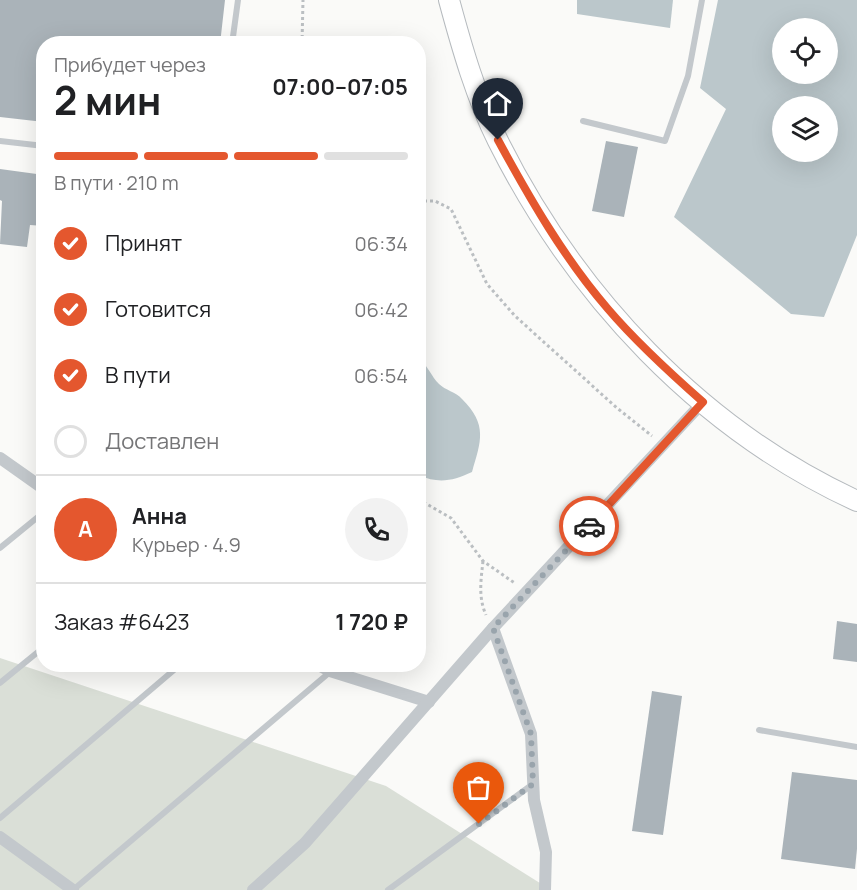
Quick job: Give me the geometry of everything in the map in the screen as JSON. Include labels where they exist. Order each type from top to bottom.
[{"type":"main road","points":[[449,0],[475,85],[493,129],[534,204],[562,248],[608,309],[654,358],[703,402],[756,443],[795,468],[857,501]]},
{"type":"street","points":[[253,890],[304,843],[493,628],[703,402]]},
{"type":"street","points":[[0,458],[36,483]]},
{"type":"street","points":[[493,628],[531,734],[534,800],[546,852],[544,890]]},
{"type":"street","points":[[333,672],[429,702]]},
{"type":"street","points":[[0,837],[73,890]]},
{"type":"lane","points":[[233,36],[237,0]]},
{"type":"lane","points":[[583,121],[665,141],[688,76],[702,0]]},
{"type":"lane","points":[[0,141],[36,145]]},
{"type":"lane","points":[[0,548],[36,519]]},
{"type":"lane","points":[[0,683],[36,654]]},
{"type":"lane","points":[[0,818],[172,672]]},
{"type":"lane","points":[[73,890],[329,672]]},
{"type":"lane","points":[[759,730],[857,747]]},
{"type":"lane","points":[[388,890],[533,784]]},
{"type":"path","points":[[302,36],[303,0]]},
{"type":"path","points":[[426,201],[435,201],[451,209],[487,284],[515,316],[617,408],[656,439],[665,443]]},
{"type":"path","points":[[426,504],[451,518],[483,561],[528,591]]},
{"type":"path","points":[[483,561],[480,589],[482,605],[493,628]]},
{"type":"shaded area","points":[[577,0],[673,0],[670,28],[577,14]]},
{"type":"shaded area","points":[[718,0],[857,0],[857,235],[824,317],[791,314],[674,217],[726,109],[700,88]]},
{"type":"shaded area","points":[[426,366],[439,384],[457,395],[470,408],[476,417],[480,434],[472,472],[458,478],[433,480],[426,478]]},
{"type":"shaded area","points":[[0,658],[36,670],[36,672],[42,672],[386,786],[551,890],[0,890]]},
{"type":"building","points":[[0,0],[225,0],[221,36],[36,36],[36,121],[0,117]]},
{"type":"building","points":[[606,141],[638,147],[624,217],[592,211]]},
{"type":"building","points":[[0,169],[36,174],[36,225],[30,225],[27,247],[0,244],[2,201],[0,200]]},
{"type":"building","points":[[837,621],[857,624],[857,662],[833,659]]},
{"type":"building","points":[[652,691],[682,696],[663,835],[632,831]]},
{"type":"building","points":[[792,772],[857,780],[855,869],[781,859]]},
{"type":"way so far","points":[[479,824],[533,784],[531,734],[493,628],[589,526]]},
{"type":"route","points":[[498,140],[528,195],[562,248],[608,309],[654,358],[703,402],[589,526]]}]
